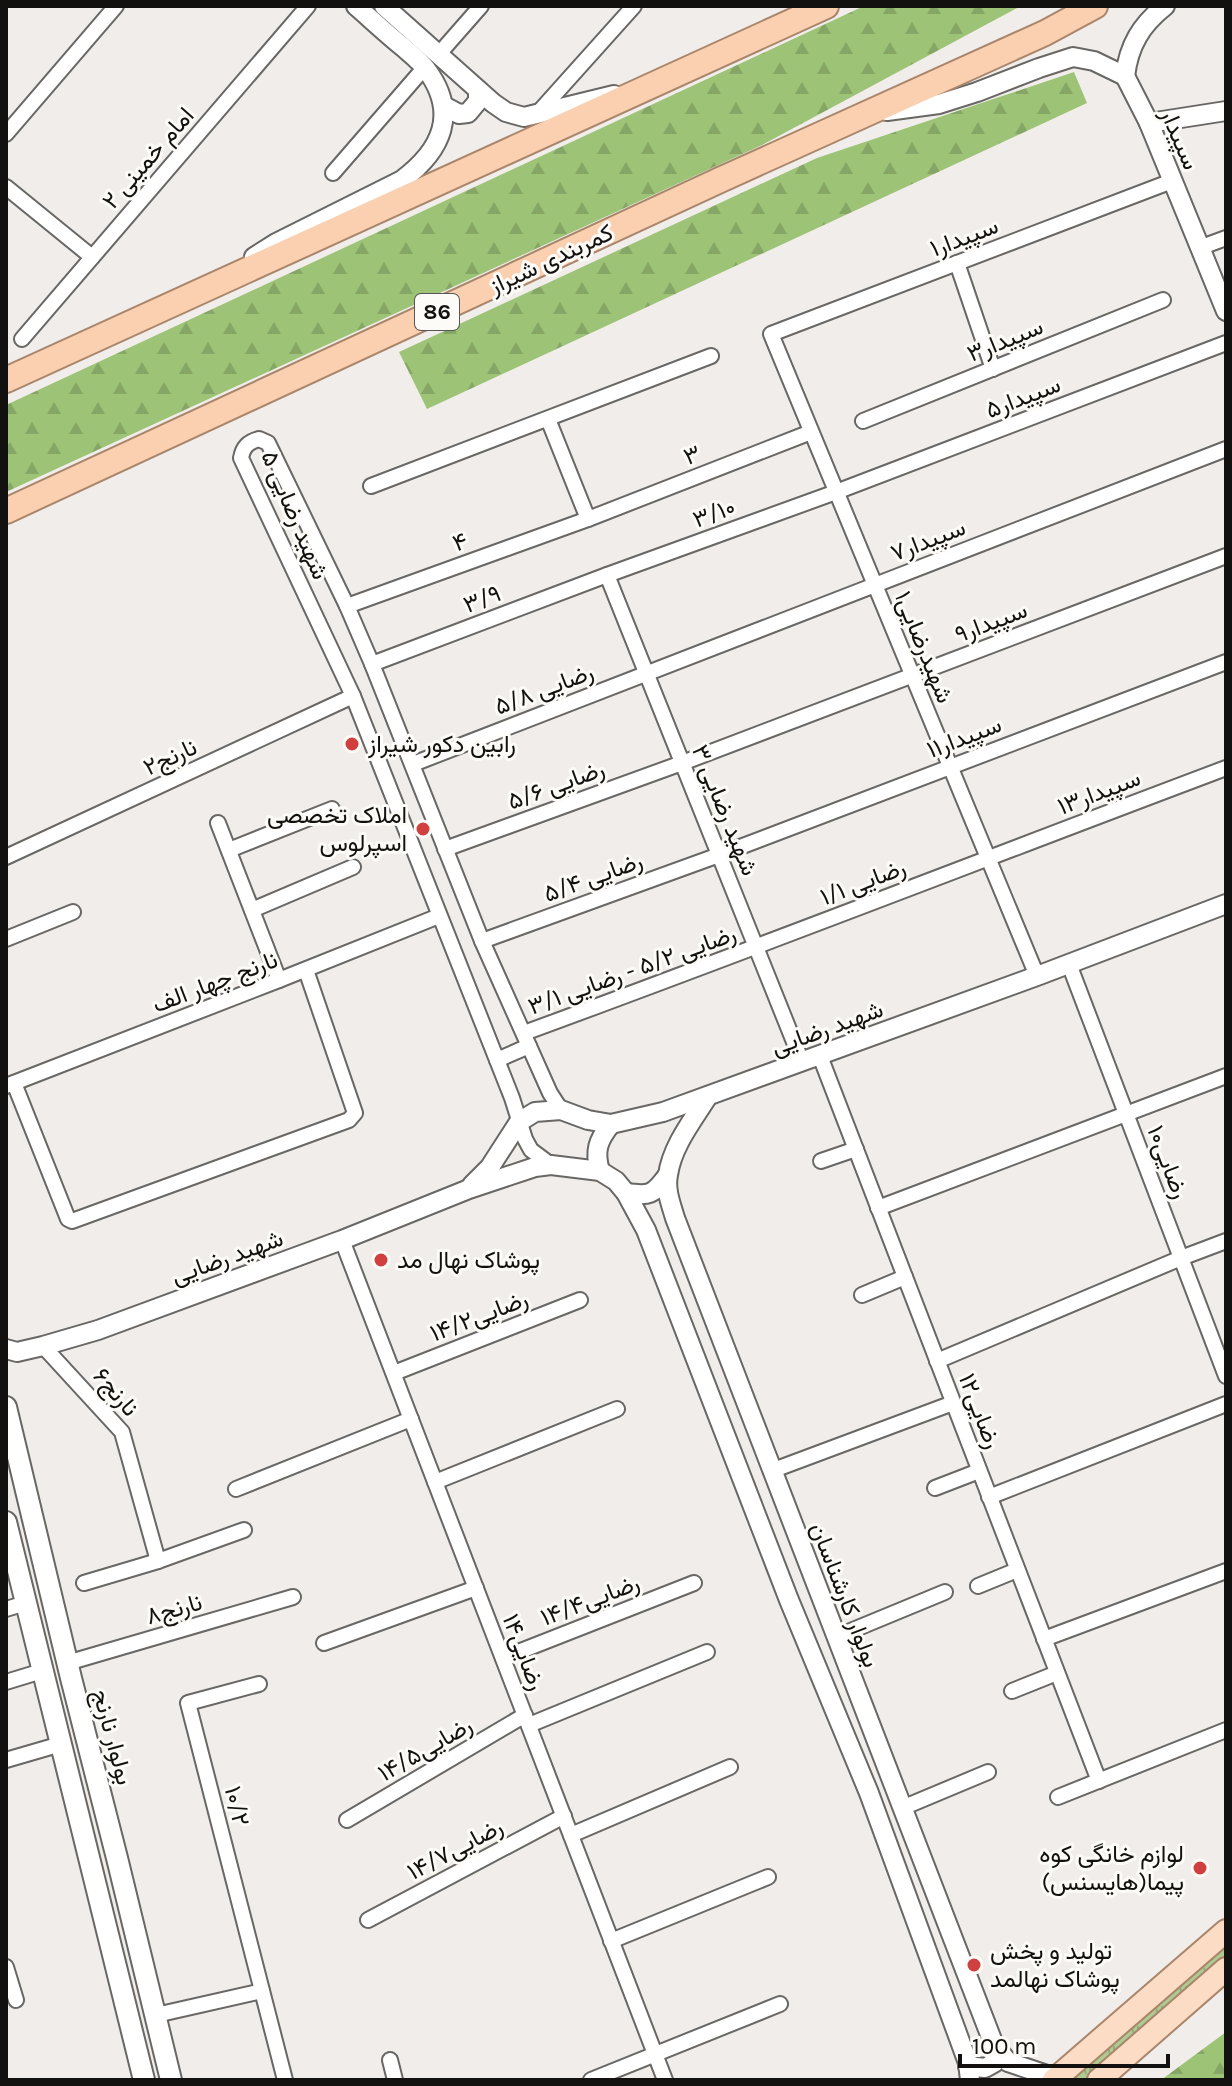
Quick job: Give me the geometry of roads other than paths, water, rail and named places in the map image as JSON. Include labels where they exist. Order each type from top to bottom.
[{"type":"highway","points":[[6,380],[826,6]]},
{"type":"highway","name":"کمربندی شیراز","points":[[6,511],[1045,33],[1095,6]]},
{"type":"main road","name":"بولوار نارنج","points":[[6,1407],[171,2080]]},
{"type":"main road","points":[[6,1522],[144,2080]]},
{"type":"main road","points":[[91,1864],[117,1858]]},
{"type":"main road","points":[[1055,2079],[1226,1931]]},
{"type":"main road","points":[[1099,2080],[1226,1969]]},
{"type":"street","points":[[6,134],[116,6]]},
{"type":"street","name":"امام خمینی ۲","points":[[22,339],[308,6]]},
{"type":"street","points":[[356,6],[506,112],[524,117],[644,88]]},
{"type":"street","points":[[200,292],[276,243],[402,180],[420,167],[434,150],[443,124],[444,106],[432,61],[384,6]]},
{"type":"street","points":[[333,173],[481,6]]},
{"type":"street","points":[[538,113],[634,6]]},
{"type":"street","points":[[868,113],[939,104],[1073,57],[1094,61],[1125,76],[1127,57],[1138,35],[1150,18],[1165,6]]},
{"type":"street","name":"سپیدار","points":[[1125,76],[1149,123],[1226,311]]},
{"type":"street","points":[[444,106],[459,114],[468,113],[478,101],[478,90]]},
{"type":"street","points":[[1149,123],[1226,111]]},
{"type":"street","name":"سپیدار۱","points":[[771,334],[1172,181]]},
{"type":"street","points":[[6,187],[92,257]]},
{"type":"street","points":[[1199,248],[1226,238]]},
{"type":"street","points":[[957,263],[993,369]]},
{"type":"street","name":"سپیدار۳","points":[[863,421],[1163,300]]},
{"type":"street","name":"شهیدرضایی۱","points":[[771,334],[1037,976]]},
{"type":"street","name":"سپیدار۵","points":[[836,492],[1226,343]]},
{"type":"street","points":[[371,486],[711,356]]},
{"type":"street","points":[[548,419],[588,519]]},
{"type":"street","name":"۳","points":[[588,519],[811,432]]},
{"type":"street","name":"شهید رضایی ۵","points":[[551,1165],[531,1150],[353,696],[241,458],[243,448],[251,441],[259,439],[268,443],[347,606],[482,941],[550,1093],[561,1110]]},
{"type":"street","name":"سپیدار۷","points":[[646,673],[1226,449]]},
{"type":"street","name":"۳/۱۰","points":[[607,575],[836,492]]},
{"type":"street","name":"۴","points":[[347,606],[588,519]]},
{"type":"street","name":"سپیدار۹","points":[[682,763],[1226,556]]},
{"type":"street","name":"۳/۹","points":[[372,664],[607,575]]},
{"type":"street","name":"شهید رضایی ۳","points":[[607,575],[802,1062]]},
{"type":"street","name":"سپیدار۱۱","points":[[719,855],[1226,662]]},
{"type":"street","name":"رضایی ۵/۸","points":[[413,764],[646,673]]},
{"type":"street","name":"نارنج۲","points":[[6,857],[353,696]]},
{"type":"street","name":"رضایی ۵/۶","points":[[445,849],[682,763]]},
{"type":"street","name":"سپیدار۱۳","points":[[987,858],[1226,768]]},
{"type":"street","points":[[229,850],[332,809]]},
{"type":"street","points":[[218,823],[279,980]]},
{"type":"street","name":"رضایی ۵/۴","points":[[482,941],[719,855]]},
{"type":"street","name":"رضایی ۱/۱","points":[[756,948],[987,858]]},
{"type":"street","points":[[252,910],[353,867]]},
{"type":"street","name":"شهید رضایی","points":[[561,1110],[611,1124],[663,1112],[1226,904]]},
{"type":"street","points":[[6,939],[73,912]]},
{"type":"street","name":"نارنج چهار الف","points":[[10,1085],[439,916]]},
{"type":"street","name":"رضایی ۵/۲ - رضایی ۳/۱","points":[[497,1060],[526,1039],[756,948]]},
{"type":"street","name":"رضایی۱۰","points":[[1069,964],[1226,1376]]},
{"type":"street","points":[[10,1085],[68,1219],[72,1221],[349,1120],[355,1113],[306,970]]},
{"type":"street","name":"رضایی۱۲","points":[[820,1056],[1099,1781]]},
{"type":"street","points":[[878,1208],[1226,1076]]},
{"type":"street","points":[[626,1193],[650,1194],[657,1190],[667,1176],[679,1143],[708,1096]]},
{"type":"street","points":[[519,1122],[535,1112],[561,1110]]},
{"type":"street","points":[[663,1112],[674,1122],[679,1143]]},
{"type":"street","name":"شهید رضایی","points":[[469,1189],[490,1167],[519,1122]]},
{"type":"street","points":[[600,1171],[596,1158],[597,1146],[611,1124]]},
{"type":"street","points":[[821,1161],[856,1149]]},
{"type":"street","points":[[551,1165],[600,1171],[616,1181],[646,1230],[789,1600],[869,1793],[969,2073],[994,2063],[995,2046]]},
{"type":"street","name":"شهید رضایی","points":[[43,1346],[98,1330],[342,1240],[469,1189],[535,1167],[551,1165]]},
{"type":"street","name":"بولوار کارشناسان","points":[[667,1176],[668,1198],[675,1218],[995,2046]]},
{"type":"street","points":[[646,1230],[651,1215],[656,1212],[667,1212],[675,1218]]},
{"type":"street","name":"رضایی۱۴","points":[[342,1240],[665,2080]]},
{"type":"street","points":[[937,1361],[1226,1241]]},
{"type":"street","points":[[862,1295],[905,1277]]},
{"type":"street","name":"رضایی۱۴/۲","points":[[394,1373],[580,1300]]},
{"type":"street","points":[[6,1349],[17,1352],[43,1346]]},
{"type":"street","name":"نارنج۶","points":[[43,1346],[122,1432],[158,1561]]},
{"type":"street","points":[[771,1471],[953,1403]]},
{"type":"street","points":[[989,1497],[1226,1404]]},
{"type":"street","points":[[435,1482],[617,1409]]},
{"type":"street","points":[[236,1489],[411,1419]]},
{"type":"street","points":[[935,1488],[979,1471]]},
{"type":"street","points":[[84,1583],[244,1530]]},
{"type":"street","points":[[978,1586],[1017,1570]]},
{"type":"street","points":[[1044,1639],[1226,1571]]},
{"type":"street","name":"رضایی۱۴/۴","points":[[503,1658],[694,1583]]},
{"type":"street","points":[[324,1643],[476,1588]]},
{"type":"street","points":[[836,1637],[945,1592]]},
{"type":"street","name":"نارنج۸","points":[[67,1663],[293,1597]]},
{"type":"street","points":[[6,1609],[26,1603]]},
{"type":"street","name":"رضایی۱۴/۵","points":[[347,1820],[527,1720],[707,1652]]},
{"type":"street","points":[[6,1682],[42,1671]]},
{"type":"street","points":[[1012,1691],[1057,1673]]},
{"type":"street","name":"۱۰/۲","points":[[259,1684],[188,1703],[262,1991]]},
{"type":"street","points":[[1058,1797],[1226,1730]]},
{"type":"street","points":[[6,1760],[61,1744]]},
{"type":"street","points":[[571,1835],[730,1767]]},
{"type":"street","points":[[902,1808],[988,1772]]},
{"type":"street","name":"رضایی۱۴/۷","points":[[368,1920],[564,1816]]},
{"type":"street","points":[[611,1941],[768,1877]]},
{"type":"street","points":[[6,1967],[16,2000]]},
{"type":"street","points":[[156,2015],[262,1991],[285,2080]]},
{"type":"street","points":[[591,2080],[780,2004]]},
{"type":"street","points":[[995,2046],[1008,2062],[1055,2079]]},
{"type":"street","points":[[390,2060],[395,2080]]},
{"type":"place","name":"رابین دکور شیراز","points":[[352,744]]},
{"type":"place","name":"املاک تخصصی اسپرلوس","points":[[423,829]]},
{"type":"place","name":"پوشاک نهال مد","points":[[381,1260]]},
{"type":"place","name":"لوازم خانگی کوه پیما(هایسنس)","points":[[1200,1868]]},
{"type":"place","name":"تولید و پخش پوشاک نهالمد","points":[[974,1965]]}]
